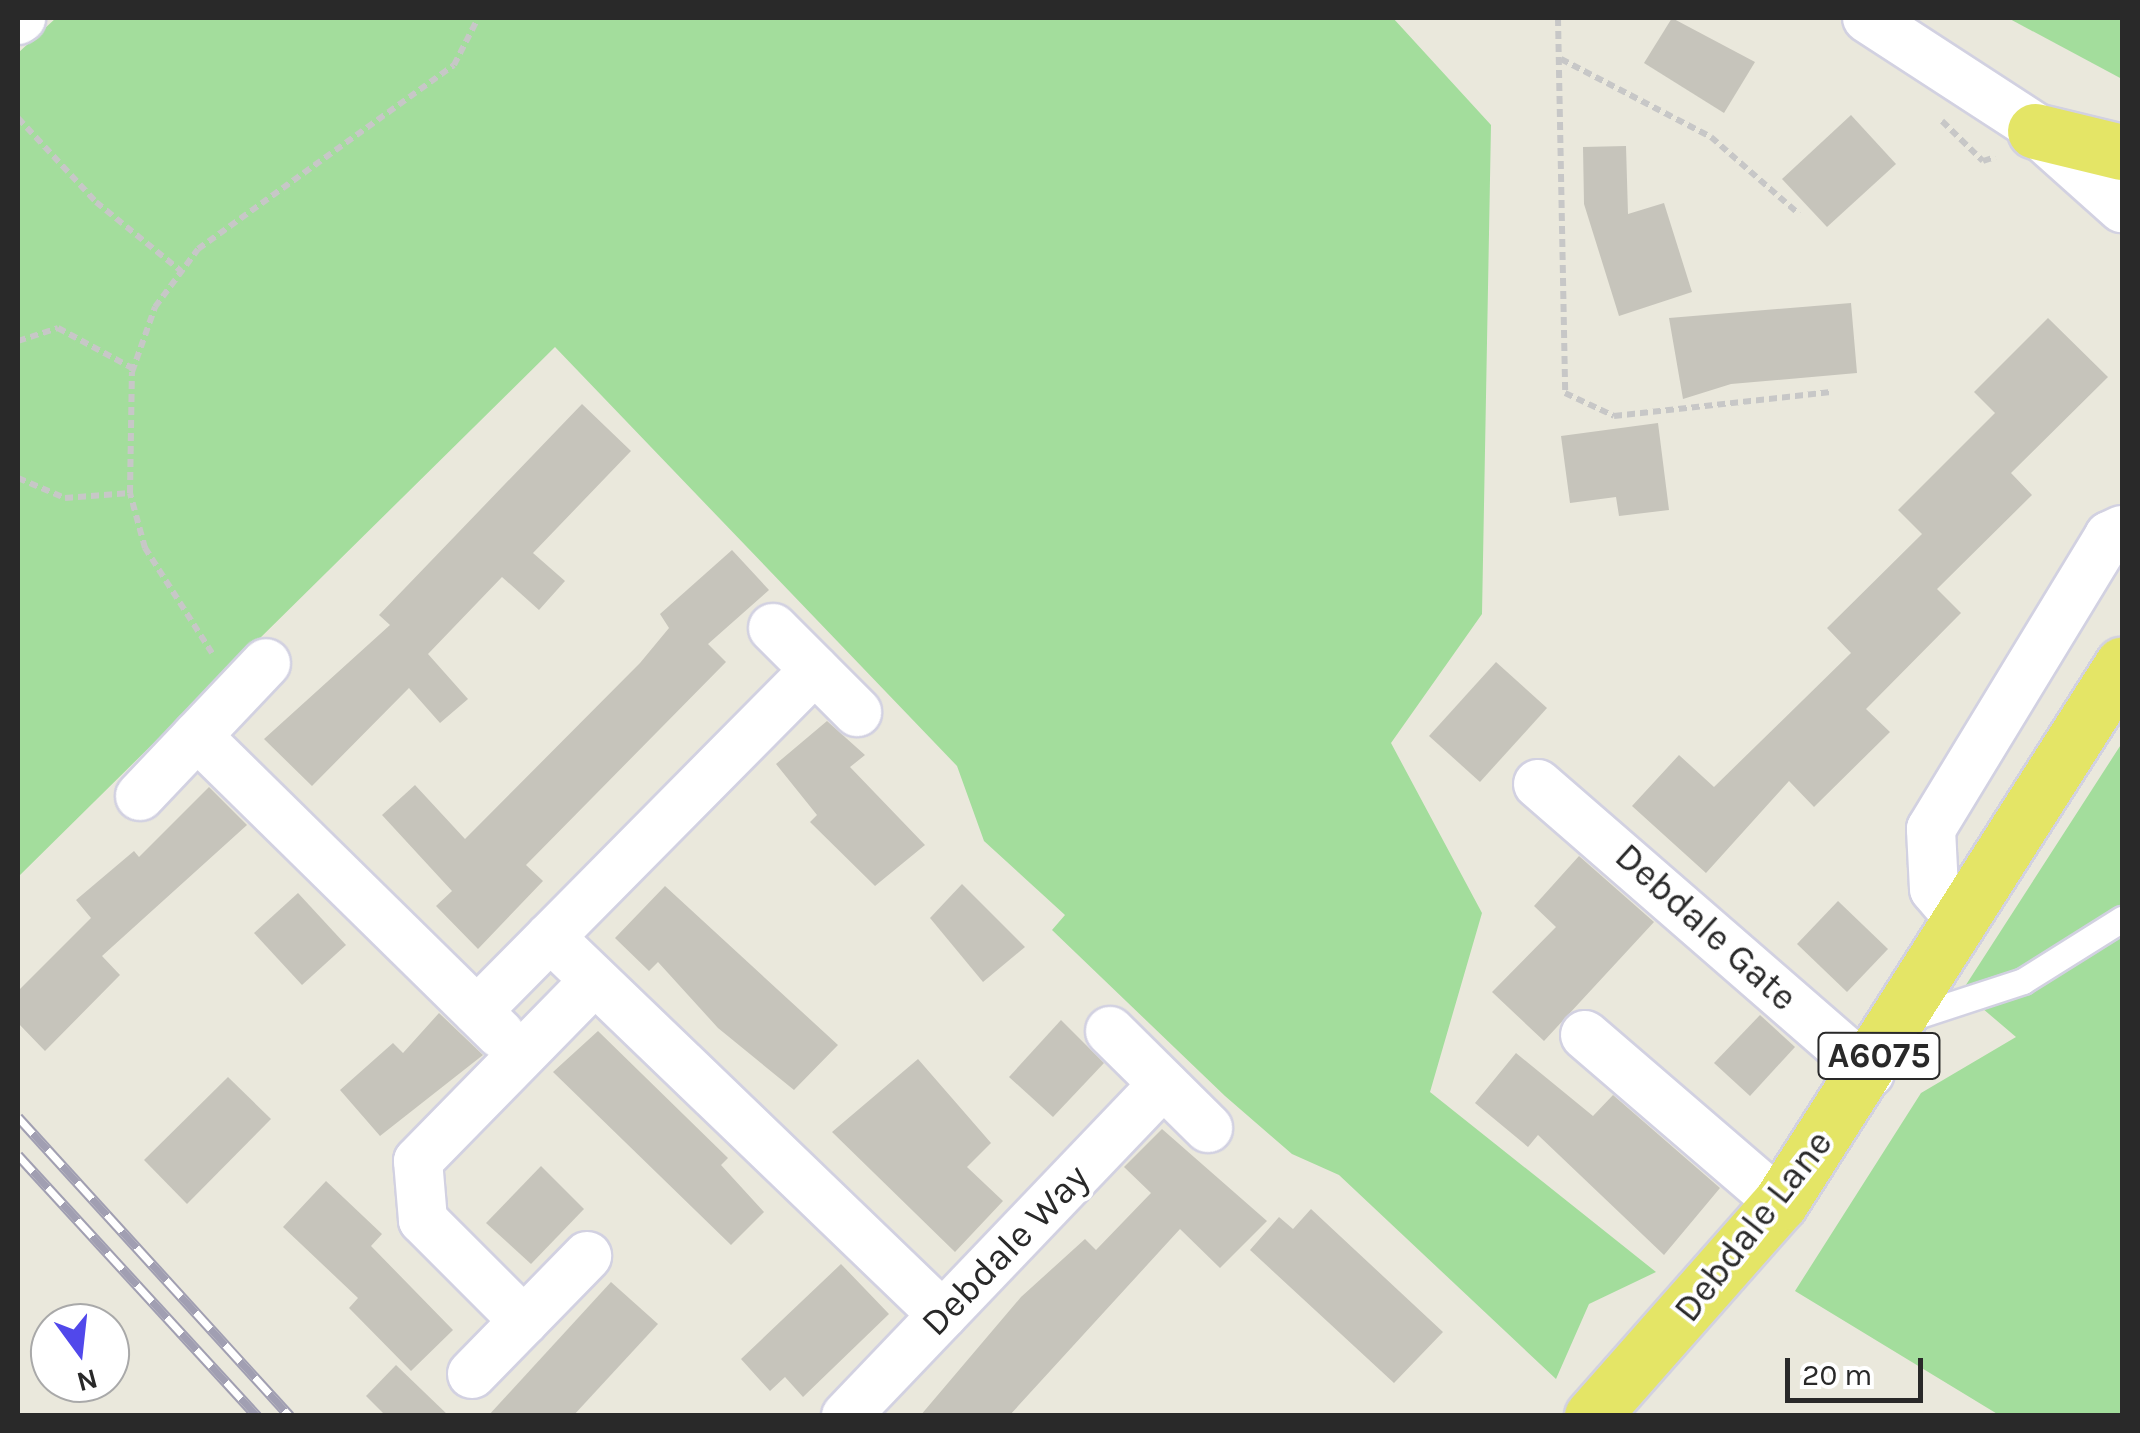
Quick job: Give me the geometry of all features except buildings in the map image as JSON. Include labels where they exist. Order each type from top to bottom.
[{"type":"main road","points":[[2035,131],[2122,152]]},
{"type":"main road","name":"Debdale Lane","points":[[1592,1416],[1780,1203],[1870,1072],[2122,665]]},
{"type":"street","points":[[1866,18],[2035,131],[2122,176]]},
{"type":"street","points":[[2035,131],[2122,208]]},
{"type":"street","points":[[1962,922],[1934,889],[1931,829],[2108,536],[2122,530]]},
{"type":"street","points":[[773,628],[857,712]]},
{"type":"street","points":[[476,1011],[815,670]]},
{"type":"street","points":[[140,796],[254,676]]},
{"type":"street","points":[[198,736],[520,1054]]},
{"type":"street","name":"Debdale Gate","points":[[1538,784],[1870,1072]]},
{"type":"street","points":[[550,937],[943,1314]]},
{"type":"street","points":[[524,1321],[423,1220],[414,1192],[418,1161],[594,981]]},
{"type":"street","points":[[1110,1031],[1208,1128]]},
{"type":"street","points":[[1585,1035],[1780,1203]]},
{"type":"street","name":"Debdale Way","points":[[846,1416],[1164,1084]]},
{"type":"street","points":[[472,1374],[588,1256]]},
{"type":"lane","points":[[1898,1022],[2023,981],[2122,918]]},
{"type":"path","points":[[254,676],[164,584],[130,493],[134,368],[155,307],[181,271],[454,65],[478,18]]},
{"type":"path","points":[[1558,18],[1565,393],[1614,416],[1831,392]]},
{"type":"path","points":[[1560,60],[1711,137],[1799,214]]},
{"type":"path","points":[[18,118],[96,202],[181,271]]},
{"type":"path","points":[[18,341],[58,328],[134,368]]},
{"type":"path","points":[[18,478],[65,498],[130,493]]},
{"type":"green space","points":[[56,18],[1393,18],[1491,125],[1482,614],[1391,743],[1482,913],[1430,1092],[1656,1272],[1589,1304],[1556,1379],[1339,1175],[1292,1154],[1225,1096],[1052,930],[1065,915],[984,841],[957,766],[555,347],[18,877],[18,53]]},
{"type":"green space","points":[[2008,18],[2122,18],[2122,79]]},
{"type":"green space","points":[[2122,743],[2122,1415],[1999,1415],[1795,1291],[1921,1093],[2016,1037],[1962,991]]},
{"type":"railway","points":[[18,1117],[290,1416]]},
{"type":"railway","points":[[18,1155],[257,1416]]}]
